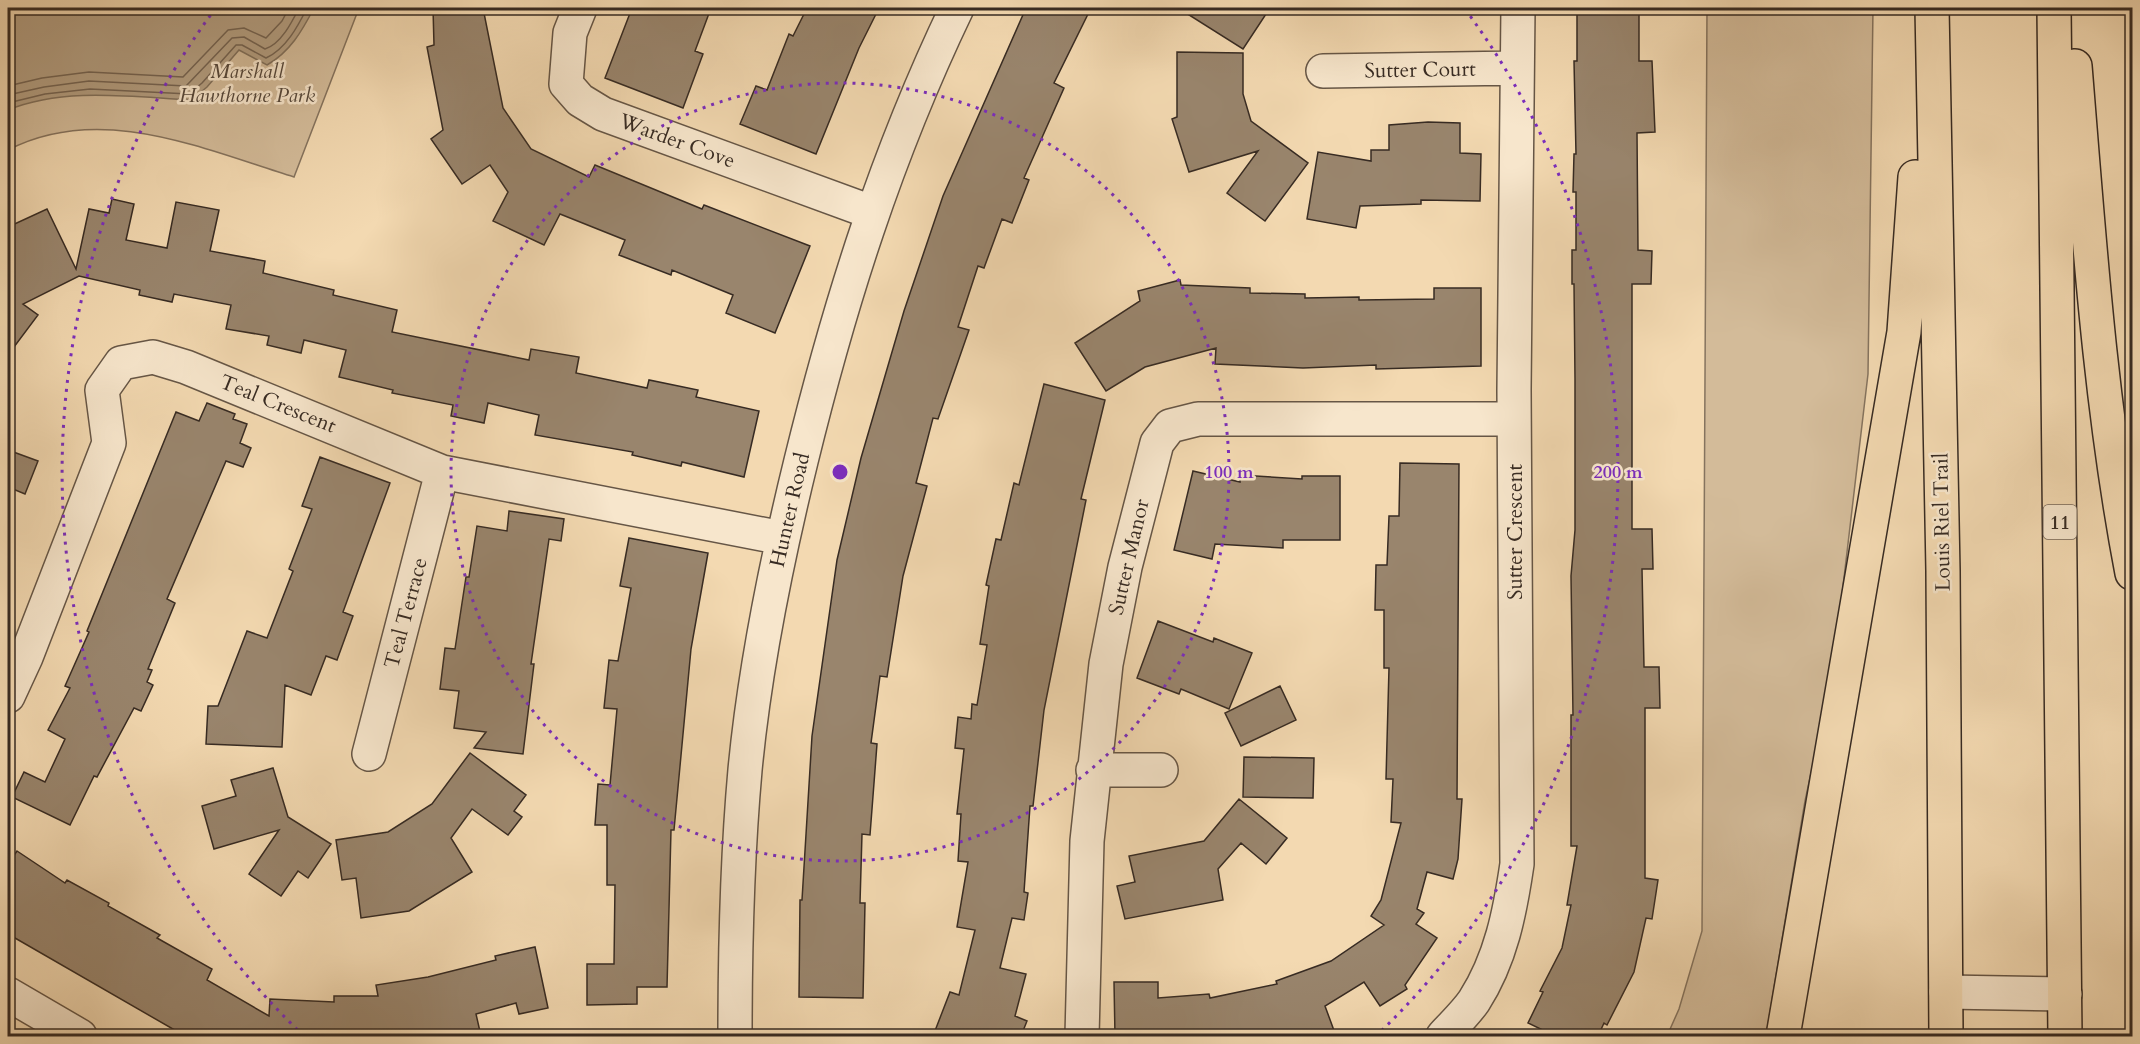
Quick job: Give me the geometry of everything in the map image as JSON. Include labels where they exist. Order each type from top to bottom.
[{"type":"highway","name":"Louis Riel Trail","points":[[1932,8],[1943,571],[1946,1036]]},
{"type":"highway","name":"11","points":[[2054,8],[2065,1036]]},
{"type":"highway","points":[[2070,8],[2098,347],[2121,516],[2133,573]]},
{"type":"highway","points":[[1783,1036],[1904,332],[1918,143],[1932,93]]},
{"type":"street","name":"Warder Cove","points":[[580,8],[570,33],[566,84],[580,100],[603,114],[871,212]]},
{"type":"street","name":"Hunter Road","points":[[735,1036],[737,888],[745,769],[759,657],[782,538],[829,348],[871,212],[933,57],[957,8]]},
{"type":"street","name":"Sutter Crescent","points":[[1443,1036],[1473,1002],[1498,953],[1511,906],[1518,864],[1514,419],[1518,8]]},
{"type":"street","name":"Sutter Court","points":[[1323,71],[1517,68]]},
{"type":"street","name":"Teal Crescent","points":[[8,696],[26,657],[109,443],[102,390],[121,363],[153,357],[186,367],[442,472],[782,538]]},
{"type":"street","name":"Sutter Manor","points":[[1082,1036],[1087,842],[1106,664],[1125,567],[1157,443],[1170,426],[1198,419],[1514,419]]},
{"type":"street","name":"Teal Terrace","points":[[369,754],[442,472]]},
{"type":"street","points":[[1093,770],[1161,770]]},
{"type":"street","points":[[1946,992],[2066,994]]},
{"type":"street","points":[[8,994],[80,1036]]},
{"type":"green space","name":"Marshall Hawthorne Park","points":[[8,8],[359,8],[294,177],[188,143],[115,130],[79,130],[43,136],[8,150]]},
{"type":"green space","points":[[1707,8],[1873,8],[1868,374],[1833,671],[1805,801],[1766,1036],[1667,1036],[1679,1009],[1702,931]]},
{"type":"water","points":[[8,8],[314,8],[295,40],[275,60],[267,65],[239,50],[207,87],[191,100],[75,96],[52,98],[8,110]]},
{"type":"building","points":[[433,8],[483,8],[503,108],[531,149],[589,177],[595,165],[702,209],[704,205],[810,246],[775,333],[726,313],[733,295],[672,270],[671,275],[619,255],[625,240],[560,214],[544,245],[493,221],[508,192],[490,165],[462,184],[431,139],[443,130],[427,47],[434,45]]},
{"type":"building","points":[[632,8],[711,8],[695,51],[703,54],[683,108],[605,78]]},
{"type":"building","points":[[807,8],[879,8],[859,48],[816,154],[740,124],[756,86],[767,90],[789,34],[793,36]]},
{"type":"building","points":[[1026,8],[1091,8],[1054,83],[1064,88],[1024,178],[1029,180],[1012,223],[1002,219],[984,268],[978,266],[958,327],[969,330],[938,419],[933,418],[916,483],[927,486],[903,576],[887,677],[880,676],[871,743],[877,744],[870,835],[862,834],[860,903],[865,903],[863,998],[799,997],[800,900],[802,900],[812,736],[837,560],[861,458],[904,311],[943,196]]},
{"type":"building","points":[[1178,8],[1270,8],[1243,49]]},
{"type":"building","points":[[1577,8],[1639,8],[1639,61],[1652,61],[1655,132],[1637,133],[1638,250],[1652,251],[1651,284],[1632,284],[1632,529],[1652,529],[1653,569],[1642,569],[1644,667],[1659,667],[1660,708],[1645,708],[1645,878],[1658,880],[1652,919],[1646,918],[1634,972],[1607,1025],[1604,1023],[1598,1036],[1555,1036],[1528,1023],[1543,992],[1540,991],[1562,948],[1571,905],[1567,905],[1577,846],[1571,846],[1571,715],[1573,715],[1571,576],[1575,530],[1572,250],[1576,250],[1576,192],[1573,192],[1574,154],[1576,154],[1574,61],[1577,61]]},
{"type":"building","points":[[1177,52],[1243,53],[1243,94],[1251,121],[1308,163],[1265,221],[1227,193],[1258,151],[1189,172],[1172,119],[1177,117]]},
{"type":"building","points":[[1428,122],[1460,123],[1460,153],[1481,154],[1480,201],[1421,200],[1421,204],[1360,206],[1356,228],[1307,219],[1318,152],[1371,161],[1371,150],[1389,150],[1389,125]]},
{"type":"building","points":[[112,199],[134,204],[126,240],[167,248],[176,202],[219,210],[210,251],[265,261],[263,273],[334,290],[333,295],[397,310],[392,332],[529,360],[531,349],[579,357],[576,373],[647,388],[649,380],[698,390],[696,397],[759,411],[744,477],[682,462],[681,466],[632,455],[633,452],[535,435],[539,415],[488,403],[484,423],[451,416],[453,405],[392,393],[393,390],[339,377],[346,350],[304,340],[301,353],[267,345],[269,336],[226,329],[231,305],[174,294],[172,302],[139,295],[140,290],[79,276],[23,304],[38,315],[8,355],[8,227],[47,209],[76,269],[89,209],[109,213]]},
{"type":"building","points":[[1180,280],[1181,285],[1250,288],[1250,293],[1305,294],[1305,298],[1359,297],[1359,300],[1434,299],[1434,288],[1481,288],[1481,366],[1376,369],[1376,365],[1303,368],[1215,364],[1216,348],[1145,367],[1106,391],[1075,343],[1140,301],[1138,291]]},
{"type":"building","points":[[1044,384],[1105,400],[1081,499],[1086,500],[1044,710],[1033,806],[1030,806],[1024,892],[1028,893],[1024,920],[1012,918],[1000,968],[1026,974],[1015,1016],[1027,1021],[1021,1036],[933,1036],[950,992],[959,995],[975,930],[957,927],[968,862],[958,861],[961,814],[957,814],[964,749],[955,748],[958,717],[971,719],[972,704],[977,705],[987,645],[980,644],[989,586],[986,585],[996,539],[1001,540],[1014,483],[1019,485]]},
{"type":"building","points":[[207,403],[235,414],[233,419],[247,424],[240,443],[251,448],[243,467],[226,461],[167,599],[175,603],[148,669],[152,670],[147,682],[153,685],[141,711],[134,708],[97,777],[94,776],[70,825],[12,797],[24,772],[45,782],[65,739],[48,730],[70,688],[65,686],[89,632],[87,631],[176,412],[199,421]]},
{"type":"building","points":[[8,450],[38,461],[25,494],[8,487]]},
{"type":"building","points":[[320,457],[390,483],[343,612],[353,616],[337,660],[326,656],[311,695],[285,685],[282,747],[206,744],[208,706],[218,706],[247,631],[267,638],[293,571],[289,569],[312,509],[302,506]]},
{"type":"building","points":[[1400,463],[1459,464],[1457,799],[1462,799],[1458,859],[1453,879],[1427,872],[1417,909],[1424,913],[1416,924],[1437,938],[1405,985],[1407,989],[1380,1006],[1364,982],[1325,1006],[1336,1036],[1115,1036],[1114,982],[1158,982],[1158,998],[1209,994],[1210,998],[1277,984],[1276,981],[1331,961],[1384,925],[1371,916],[1381,900],[1401,823],[1391,822],[1393,779],[1386,779],[1389,668],[1384,668],[1384,610],[1375,610],[1376,565],[1387,565],[1389,516],[1399,516]]},
{"type":"building","points":[[1193,471],[1240,482],[1240,475],[1302,479],[1302,476],[1340,476],[1340,540],[1283,540],[1283,548],[1215,544],[1212,559],[1174,550]]},
{"type":"building","points":[[509,511],[564,519],[561,541],[549,539],[531,664],[534,664],[523,754],[474,748],[486,732],[454,728],[459,691],[440,689],[445,648],[455,649],[466,577],[469,577],[477,526],[507,531]]},
{"type":"building","points":[[629,538],[708,553],[691,649],[674,830],[671,830],[667,987],[637,987],[637,1004],[587,1005],[587,964],[614,964],[615,885],[607,885],[607,825],[595,825],[598,784],[610,785],[617,709],[604,708],[609,660],[618,661],[631,588],[620,586]]},
{"type":"building","points":[[1158,621],[1213,642],[1214,638],[1252,653],[1229,709],[1181,689],[1179,694],[1137,678]]},
{"type":"building","points":[[1280,686],[1296,720],[1241,746],[1225,713]]},
{"type":"building","points":[[470,753],[526,795],[514,811],[522,817],[508,835],[472,809],[451,838],[472,872],[409,911],[361,918],[356,878],[342,880],[336,840],[388,832],[432,804]]},
{"type":"building","points":[[1244,757],[1314,758],[1313,798],[1243,797]]},
{"type":"building","points":[[273,768],[288,817],[331,844],[308,878],[298,871],[281,896],[249,874],[279,830],[214,849],[202,806],[236,796],[231,780]]},
{"type":"building","points":[[1239,799],[1287,838],[1266,864],[1241,843],[1218,869],[1223,900],[1125,919],[1117,886],[1135,882],[1129,856],[1204,841]]},
{"type":"building","points":[[17,851],[65,883],[67,880],[109,903],[108,906],[160,935],[157,938],[212,969],[207,980],[269,1016],[270,999],[334,1002],[334,996],[378,996],[376,985],[428,977],[496,960],[495,956],[535,947],[548,1008],[519,1014],[516,1003],[476,1014],[481,1036],[185,1036],[8,934],[8,864]]}]
